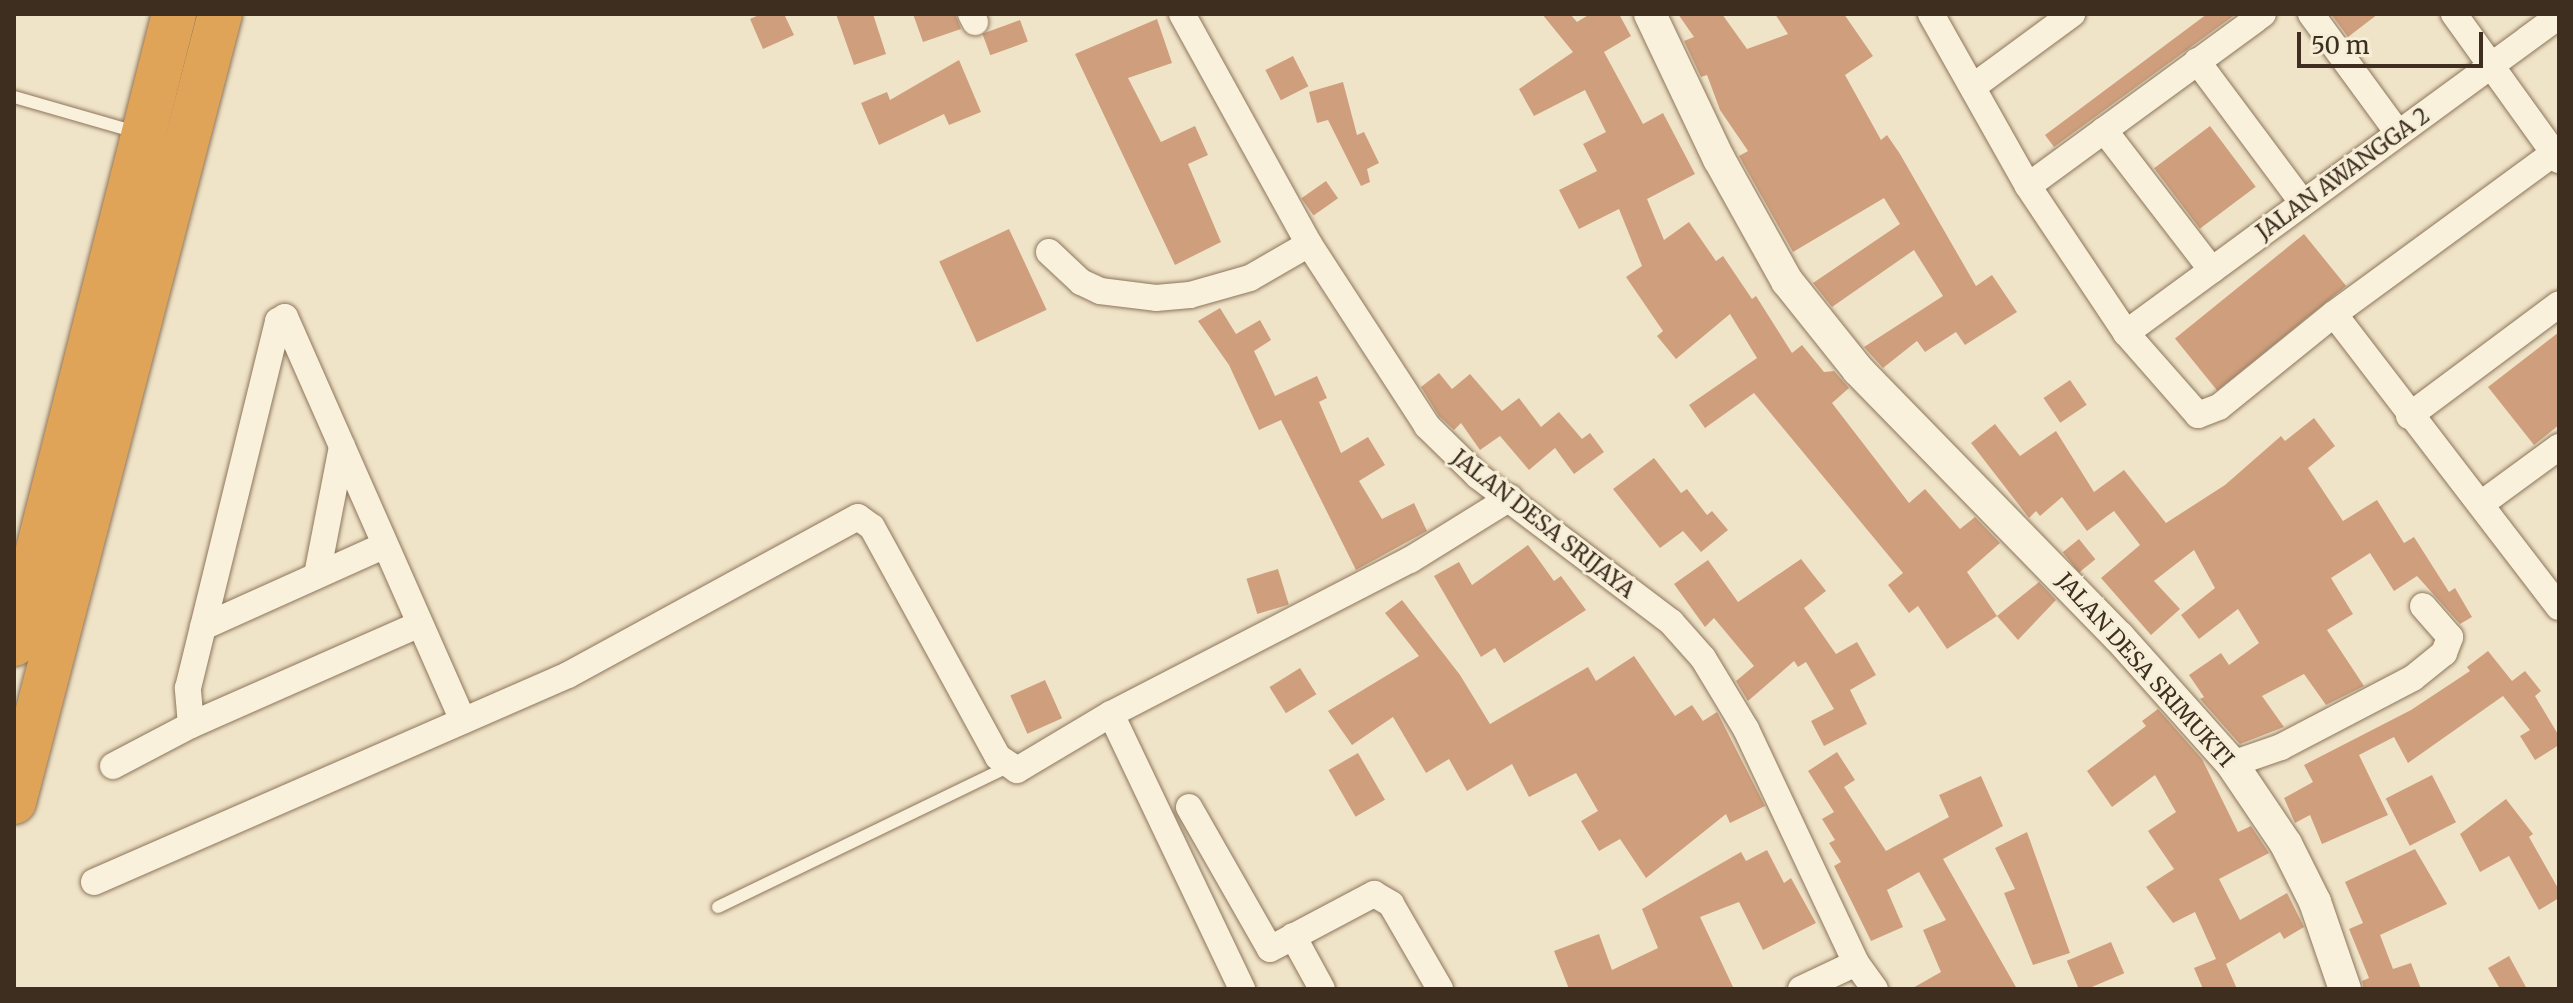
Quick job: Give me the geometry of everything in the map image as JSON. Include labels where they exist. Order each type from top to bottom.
[{"type":"highway","points":[[14,644],[174,14]]},
{"type":"highway","points":[[14,802],[220,14]]},
{"type":"street","name":"JALAN DESA SRIMUKTI","points":[[1650,14],[1719,159],[1787,281],[1858,370],[2119,637],[2232,764],[2286,844],[2315,902],[2345,989]]},
{"type":"street","points":[[1931,14],[2028,186],[2126,333],[2189,409],[2204,416],[2334,314],[2556,156],[2454,14]]},
{"type":"street","points":[[1974,86],[2072,14]]},
{"type":"street","points":[[2028,186],[2263,14]]},
{"type":"street","points":[[2311,14],[2398,133]]},
{"type":"street","name":"JALAN DESA SRIJAYA","points":[[1185,15],[1309,244],[1427,426],[1448,451],[1671,622],[1703,658],[1746,729],[1856,963],[1875,989]]},
{"type":"street","name":"JALAN AWANGGA 2","points":[[2126,333],[2559,16]]},
{"type":"street","points":[[2197,61],[2303,203]]},
{"type":"street","points":[[2104,130],[2212,270]]},
{"type":"street","points":[[1049,252],[1081,282],[1100,291],[1156,298],[1250,278],[1309,244]]},
{"type":"street","points":[[2409,416],[2559,304]]},
{"type":"street","points":[[2334,314],[2409,416],[2557,600]]},
{"type":"street","points":[[191,725],[187,696],[281,318],[292,322],[383,546],[463,721]]},
{"type":"street","points":[[317,575],[342,446]]},
{"type":"street","points":[[2481,504],[2559,447]]},
{"type":"street","points":[[94,882],[568,675],[858,517],[872,527],[1007,767],[1022,769],[1111,714],[1410,560],[1510,498]]},
{"type":"street","points":[[203,627],[383,546]]},
{"type":"street","points":[[2232,764],[2281,747],[2424,670],[2444,653],[2450,637],[2423,606]]},
{"type":"street","points":[[113,766],[191,725],[418,625]]},
{"type":"street","points":[[1111,714],[1242,989]]},
{"type":"street","points":[[1189,807],[1270,949],[1374,894],[1382,897],[1440,989]]},
{"type":"street","points":[[1293,936],[1322,989]]},
{"type":"street","points":[[1801,989],[1856,963]]},
{"type":"lane","points":[[14,97],[143,134]]},
{"type":"lane","points":[[718,907],[1007,767]]},
{"type":"building","points":[[761,14],[784,14],[794,35],[763,49],[750,19]]},
{"type":"building","points":[[836,14],[873,14],[886,54],[854,65]]},
{"type":"building","points":[[913,14],[955,14],[961,29],[923,42]]},
{"type":"building","points":[[1542,14],[1570,14],[1577,22],[1590,14],[1619,14],[1631,36],[1604,52],[1643,124],[1663,113],[1695,174],[1647,199],[1664,240],[1689,222],[1716,261],[1723,256],[1752,299],[1756,296],[1792,353],[1802,345],[1824,372],[1834,371],[1849,388],[1832,403],[1909,503],[1925,489],[1960,529],[1975,517],[2000,543],[1967,572],[1997,616],[1947,649],[1918,606],[1909,613],[1888,585],[1903,573],[1754,393],[1705,428],[1689,405],[1757,358],[1730,314],[1676,359],[1657,336],[1663,331],[1626,277],[1642,266],[1619,209],[1579,229],[1559,190],[1597,171],[1583,144],[1606,132],[1585,90],[1534,116],[1519,89],[1573,52]]},
{"type":"building","points":[[1678,14],[1722,14],[1747,49],[1788,34],[1775,14],[1844,14],[1873,56],[1845,75],[1881,140],[1887,135],[1900,154],[1976,286],[1992,275],[2017,312],[1965,345],[1956,332],[1925,352],[1917,341],[1883,368],[1864,347],[1943,296],[1914,250],[1832,307],[1813,283],[1900,224],[1884,198],[1793,252],[1739,156],[1748,151],[1720,110],[1707,75],[1701,77],[1684,41],[1694,37]]},
{"type":"building","points":[[2207,14],[2236,14],[2054,147],[2045,135]]},
{"type":"building","points":[[2331,14],[2378,14],[2348,37]]},
{"type":"building","points":[[1157,19],[1172,63],[1128,78],[1161,142],[1195,126],[1208,155],[1188,164],[1221,242],[1175,265],[1075,54]]},
{"type":"building","points":[[1020,20],[1028,42],[990,55],[982,34]]},
{"type":"building","points":[[1293,56],[1308,86],[1281,100],[1265,70]]},
{"type":"building","points":[[959,60],[981,112],[949,125],[944,114],[879,145],[861,103],[887,92],[890,100]]},
{"type":"building","points":[[1343,82],[1357,135],[1364,132],[1379,163],[1367,169],[1370,182],[1361,186],[1328,120],[1317,123],[1309,92]]},
{"type":"building","points":[[2210,126],[2256,187],[2200,229],[2154,168]]},
{"type":"building","points":[[1326,181],[1338,198],[1313,215],[1301,198]]},
{"type":"building","points":[[1009,229],[1047,310],[977,342],[939,262]]},
{"type":"building","points":[[2304,234],[2346,286],[2217,391],[2175,338]]},
{"type":"building","points":[[1220,308],[1236,334],[1260,320],[1271,340],[1254,351],[1275,396],[1317,376],[1327,398],[1319,402],[1341,453],[1368,437],[1385,465],[1359,481],[1382,519],[1414,503],[1427,531],[1356,570],[1281,420],[1259,430],[1229,365],[1198,321]]},
{"type":"building","points":[[2559,332],[2559,425],[2534,445],[2488,387]]},
{"type":"building","points":[[1439,373],[1452,389],[1470,374],[1502,411],[1519,398],[1541,427],[1559,412],[1582,439],[1590,433],[1604,452],[1574,474],[1555,448],[1529,470],[1500,436],[1480,450],[1461,423],[1454,430],[1439,416],[1421,387]]},
{"type":"building","points":[[2070,380],[2087,405],[2060,423],[2043,398]]},
{"type":"building","points":[[2314,418],[2335,446],[2308,468],[2343,521],[2377,500],[2404,543],[2414,537],[2449,592],[2455,588],[2472,617],[2460,624],[2417,576],[2394,591],[2370,553],[2331,578],[2353,614],[2327,630],[2364,686],[2326,705],[2304,674],[2262,696],[2284,727],[2240,744],[2200,699],[2204,697],[2189,675],[2221,653],[2229,665],[2259,643],[2238,609],[2199,639],[2181,615],[2215,588],[2194,550],[2154,581],[2180,609],[2151,635],[2101,578],[2140,545],[2114,511],[2087,531],[2062,497],[2040,516],[2036,511],[2029,518],[1971,443],[1995,424],[2020,456],[2056,431],[2094,492],[2124,470],[2166,523],[2225,485],[2281,436],[2285,441]]},
{"type":"building","points":[[1654,458],[1681,493],[1687,489],[1707,515],[1712,511],[1728,530],[1701,552],[1683,531],[1660,548],[1613,489]]},
{"type":"building","points":[[2079,539],[2095,559],[2079,572],[2063,552]]},
{"type":"building","points":[[1528,545],[1554,581],[1561,576],[1586,610],[1504,663],[1495,648],[1481,657],[1434,576],[1459,562],[1472,585]]},
{"type":"building","points":[[1801,559],[1826,591],[1804,608],[1836,654],[1857,642],[1876,675],[1850,690],[1867,724],[1824,746],[1811,721],[1834,709],[1806,662],[1798,667],[1794,661],[1748,701],[1736,681],[1754,666],[1714,618],[1705,627],[1674,584],[1708,560],[1738,602]]},
{"type":"building","points":[[1278,569],[1289,604],[1257,614],[1246,579]]},
{"type":"building","points":[[2039,582],[2056,600],[2018,640],[1997,616]]},
{"type":"building","points":[[1402,600],[1460,675],[1490,724],[1588,667],[1596,681],[1634,656],[1675,716],[1692,705],[1703,721],[1717,712],[1765,806],[1730,823],[1726,814],[1646,878],[1620,839],[1599,851],[1581,821],[1598,811],[1576,773],[1529,797],[1512,764],[1467,791],[1449,759],[1426,773],[1393,717],[1352,745],[1328,711],[1419,656],[1385,613]]},
{"type":"building","points":[[2488,651],[2512,681],[2525,671],[2541,691],[2535,696],[2559,736],[2559,745],[2535,760],[2520,736],[2530,730],[2503,696],[2408,763],[2394,737],[2359,755],[2388,815],[2322,844],[2310,815],[2295,823],[2284,798],[2313,782],[2304,765],[2411,710],[2470,671],[2467,667]]},
{"type":"building","points":[[1300,668],[1316,694],[1286,713],[1269,687]]},
{"type":"building","points":[[1045,680],[1062,718],[1027,734],[1010,695]]},
{"type":"building","points":[[2158,709],[2202,759],[2238,832],[2251,826],[2269,853],[2219,879],[2240,920],[2287,893],[2304,927],[2284,939],[2280,932],[2226,964],[2237,989],[2203,989],[2194,968],[2216,959],[2195,912],[2173,923],[2146,887],[2174,869],[2148,831],[2176,812],[2155,775],[2112,807],[2087,771],[2146,726],[2142,721]]},
{"type":"building","points":[[1837,752],[1855,780],[1844,787],[1886,851],[1949,817],[1939,795],[1981,776],[2003,826],[1943,859],[2017,989],[1911,989],[1941,972],[1923,930],[1946,920],[1919,872],[1887,890],[1903,927],[1871,941],[1834,866],[1841,862],[1829,843],[1835,840],[1822,819],[1834,812],[1808,771]]},
{"type":"building","points":[[1358,753],[1385,800],[1356,817],[1329,770]]},
{"type":"building","points":[[2432,775],[2456,822],[2410,846],[2386,799]]},
{"type":"building","points":[[2506,799],[2533,834],[2529,837],[2559,890],[2559,898],[2539,910],[2509,856],[2480,872],[2460,834]]},
{"type":"building","points":[[2027,832],[2070,953],[2033,965],[2004,893],[2015,889],[1995,848]]},
{"type":"building","points":[[2415,849],[2447,904],[2380,935],[2393,969],[2411,963],[2421,989],[2364,989],[2362,981],[2369,978],[2349,929],[2363,923],[2345,882]]},
{"type":"building","points":[[1767,850],[1784,883],[1791,878],[1816,923],[1763,950],[1739,902],[1700,917],[1734,989],[1569,989],[1554,951],[1599,934],[1612,970],[1658,948],[1642,909],[1741,852],[1746,861]]},
{"type":"building","points":[[2111,942],[2124,973],[2087,989],[2079,989],[2067,961]]},
{"type":"building","points":[[2509,956],[2527,989],[2500,989],[2488,968]]}]
